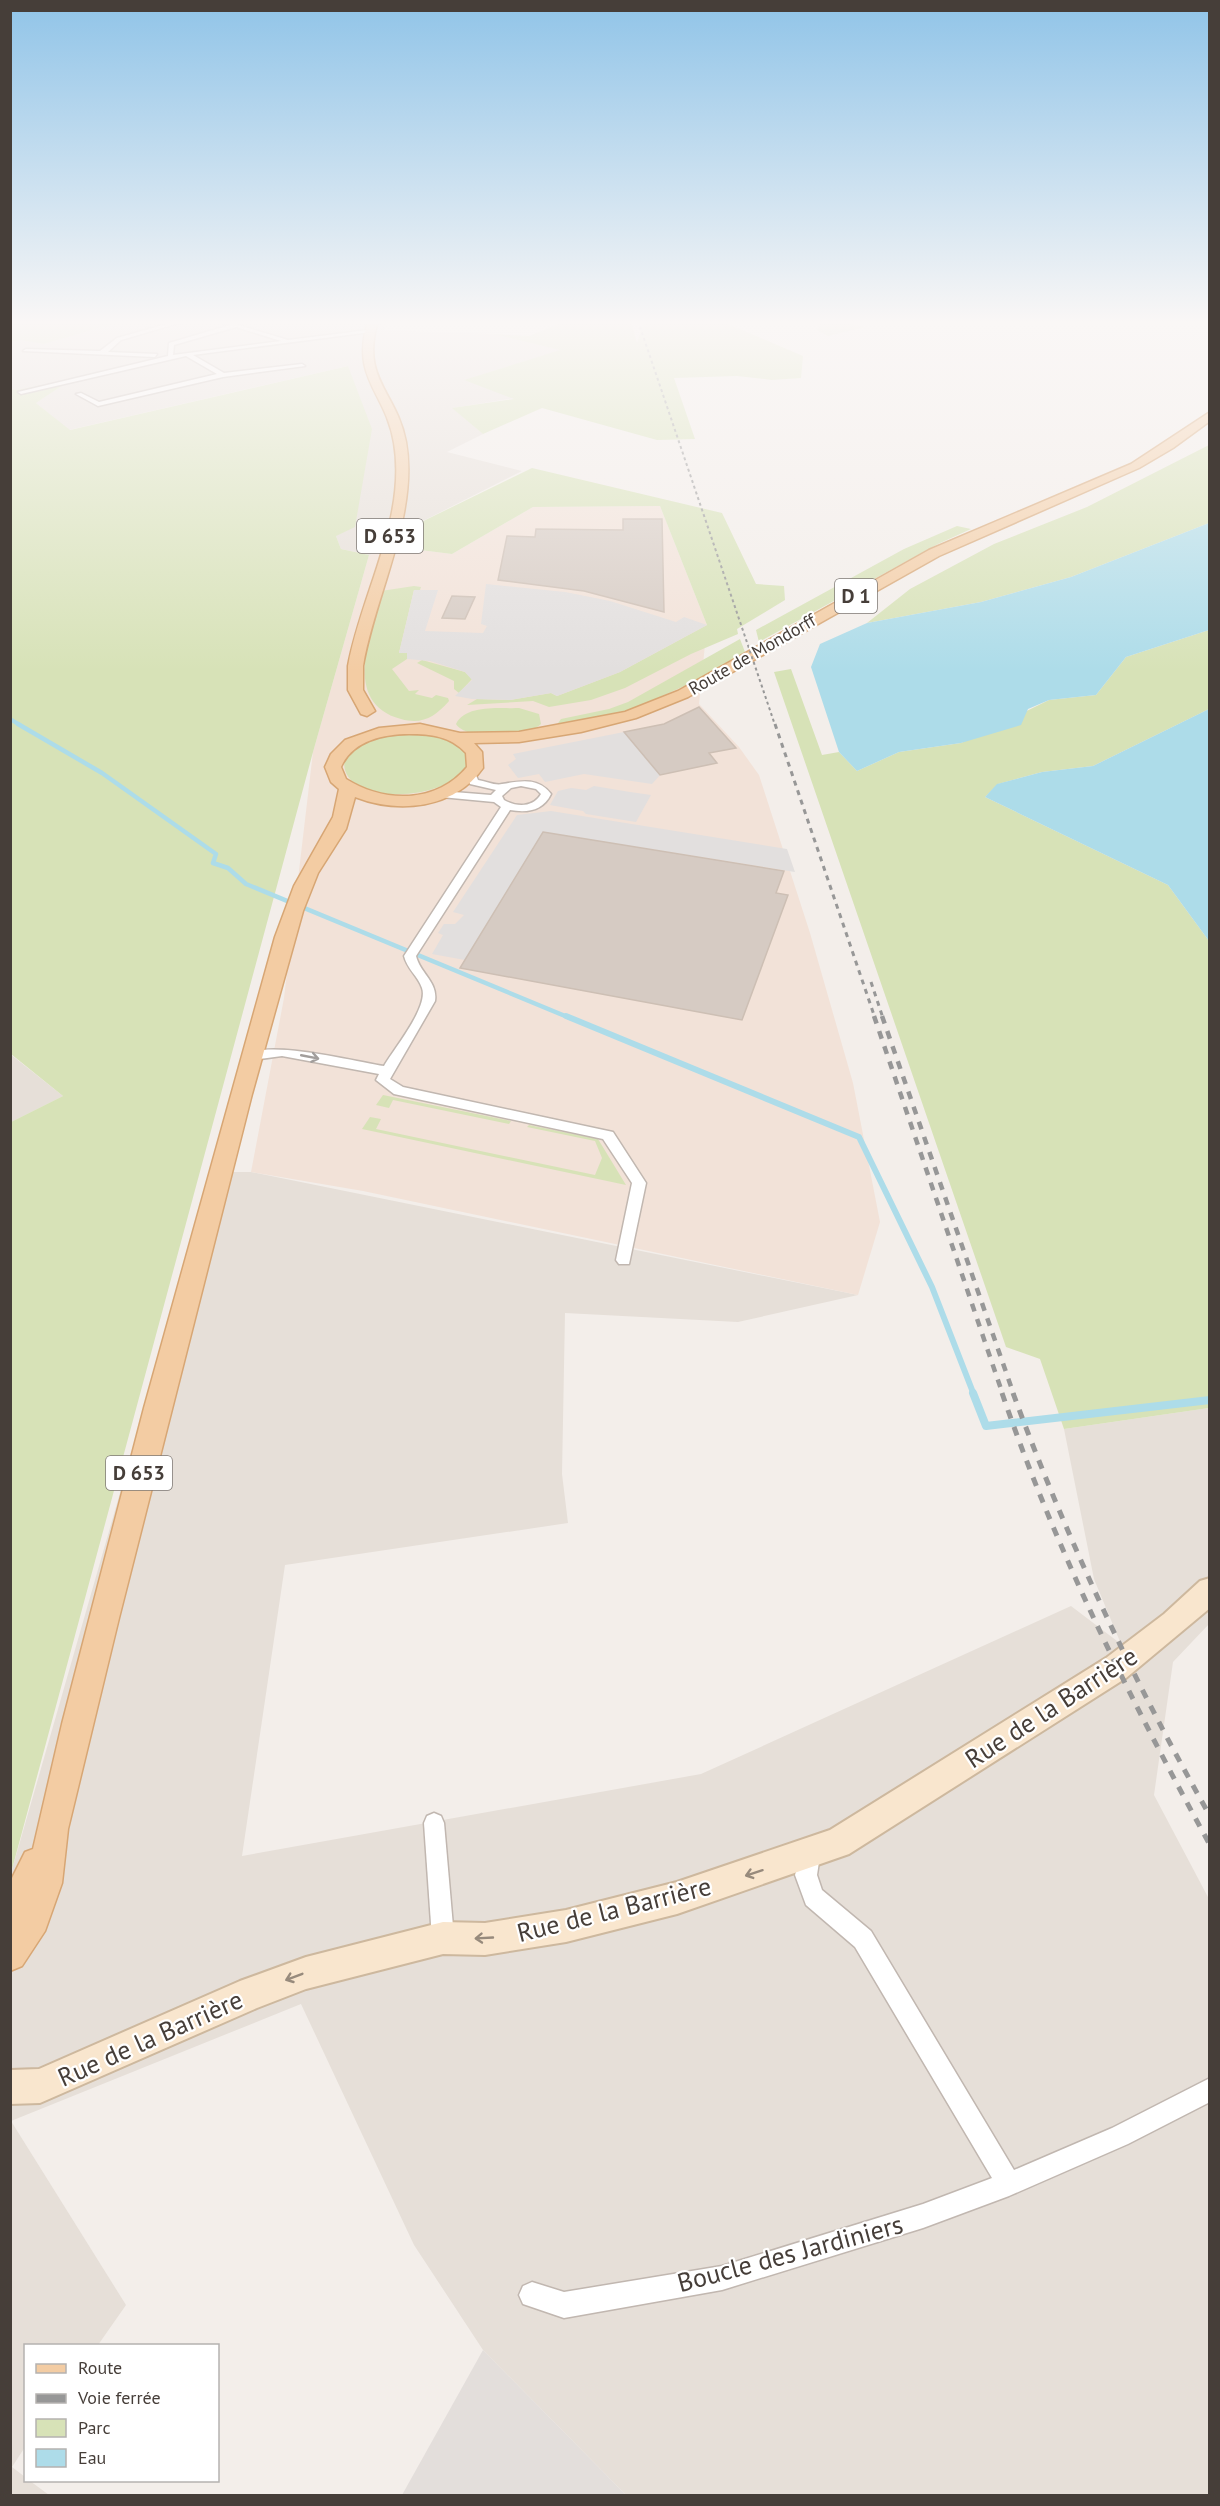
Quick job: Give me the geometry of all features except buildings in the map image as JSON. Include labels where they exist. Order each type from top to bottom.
[{"type":"main road","name":"D 653","points":[[367,711],[355,688],[356,660],[397,513],[403,467],[399,438]]},
{"type":"main road","name":"Route de Mondorff","points":[[519,737],[581,727],[620,717],[683,694],[934,553],[1136,466],[1179,438]]},
{"type":"main road","points":[[349,744],[363,737],[399,729],[433,730],[459,738],[474,752],[474,768],[459,785],[441,794],[412,800],[381,800],[347,789],[339,782],[333,767],[335,759],[363,724],[367,711],[399,729]]},
{"type":"main road","name":"D 1","points":[[459,738],[519,737]]},
{"type":"main road","name":"D 1","points":[[474,768],[519,737]]},
{"type":"main road","points":[[341,825],[347,808],[347,789]]},
{"type":"main road","points":[[341,825],[381,800]]},
{"type":"main road","name":"D 653","points":[[52,1829],[132,1498],[287,934],[303,885],[341,825]]},
{"type":"main road","points":[[10,1914],[30,1882],[52,1829]]},
{"type":"main road","points":[[10,1954],[33,1919],[45,1883],[52,1829]]},
{"type":"street","points":[[474,768],[474,782],[502,788]]},
{"type":"street","points":[[441,794],[502,803],[533,807],[542,802],[546,794],[540,787],[529,783],[514,783],[502,788],[496,795],[502,803]]},
{"type":"street","points":[[385,1076],[429,1005],[430,990],[411,967],[410,956],[502,803]]},
{"type":"street","points":[[253,1056],[282,1052],[385,1076],[399,1092],[608,1135],[639,1183],[624,1260]]},
{"type":"street","name":"Rue de la Barrière","points":[[10,2087],[40,2086],[242,1998],[306,1973],[376,1953],[443,1938],[485,1939],[566,1926],[677,1898],[810,1855],[838,1843],[1106,1674],[1174,1623],[1209,1590]]},
{"type":"street","points":[[434,1823],[443,1938]]},
{"type":"street","points":[[810,1855],[806,1875],[814,1897],[863,1940],[1009,2184]]},
{"type":"street","name":"Boucle des Jardiniers","points":[[532,2295],[564,2305],[722,2278],[923,2216],[1009,2184],[1120,2136],[1209,2089]]},
{"type":"shaded area","points":[[343,438],[475,438],[447,452],[522,471],[407,529],[404,548],[369,555],[341,549],[336,536]]},
{"type":"shaded area","points":[[660,506],[707,625],[699,704],[739,747],[759,775],[810,933],[853,1083],[880,1222],[858,1295],[363,1191],[251,1172],[284,998],[313,752],[369,555],[404,548],[452,554],[533,507]]},
{"type":"shaded area","points":[[486,584],[565,592],[610,601],[676,622],[684,617],[707,625],[620,672],[557,696],[551,693],[510,700],[455,696],[472,680],[465,672],[430,661],[407,659],[407,653],[399,653],[414,590],[438,590],[425,631],[483,633],[487,626],[481,624]]},
{"type":"shaded area","points":[[624,732],[660,775],[652,784],[584,774],[545,782],[539,774],[518,778],[508,765],[516,759],[513,754]]},
{"type":"shaded area","points":[[594,786],[651,795],[636,822],[586,814],[583,811],[550,805],[558,791],[571,788],[586,790]]},
{"type":"shaded area","points":[[551,811],[787,849],[795,872],[543,832],[465,960],[432,954],[443,935],[438,933],[444,924],[455,924],[464,915],[453,912],[517,815]]},
{"type":"shaded area","points":[[10,1054],[63,1096],[11,1122],[10,1122]]},
{"type":"shaded area","points":[[212,1172],[251,1172],[858,1295],[738,1322],[565,1313],[562,1474],[568,1523],[285,1565],[242,1856],[701,1774],[1071,1606],[1121,1644],[1094,1579],[1064,1429],[1209,1408],[1209,1624],[1173,1662],[1154,1795],[1209,1899],[1209,2495],[626,2495],[483,2350],[414,2245],[301,2004],[11,2121],[11,1873]]},
{"type":"shaded area","points":[[11,2121],[126,2305],[99,2344],[24,2344],[24,2449],[12,2467],[24,2476],[24,2482],[31,2482],[49,2495],[11,2495]]},
{"type":"shaded area","points":[[483,2350],[626,2495],[402,2495]]},
{"type":"green space","points":[[10,438],[370,438],[355,527],[336,536],[341,549],[369,555],[313,752],[11,1873],[11,1122],[63,1096],[11,1054]]},
{"type":"green space","points":[[650,438],[695,439],[657,440]]},
{"type":"green space","points":[[1209,445],[1209,523],[1071,577],[981,602],[867,623],[910,589],[994,544],[1087,507]]},
{"type":"green space","points":[[532,468],[722,513],[756,584],[784,586],[785,600],[737,629],[738,634],[691,654],[625,688],[591,700],[549,707],[533,701],[467,705],[477,699],[510,700],[551,693],[557,696],[620,672],[707,625],[660,506],[533,507],[452,554],[404,548],[407,529]]},
{"type":"green space","points":[[957,526],[971,529],[938,544],[759,642],[756,630],[904,549]]},
{"type":"green space","points":[[421,587],[420,590],[414,590],[399,653],[407,653],[407,659],[392,669],[409,691],[419,690],[415,694],[432,698],[436,695],[448,698],[449,701],[428,718],[409,721],[383,711],[371,698],[366,682],[365,664],[371,626],[381,591]]},
{"type":"green space","points":[[1209,630],[1209,709],[1093,766],[1042,772],[998,784],[985,797],[1168,885],[1209,941],[1209,1408],[1064,1429],[1040,1359],[1006,1347],[774,672],[791,669],[822,755],[839,752],[857,771],[899,752],[961,743],[1049,700],[1096,695],[1126,657]]},
{"type":"green space","points":[[740,639],[745,652],[691,683],[633,709],[556,726],[561,719],[609,709],[628,702]]},
{"type":"green space","points":[[422,660],[465,672],[472,679],[459,693],[454,689],[454,681],[417,663]]},
{"type":"green space","points":[[519,708],[539,714],[541,724],[524,732],[484,735],[472,733],[456,724],[468,713],[476,710]]},
{"type":"green space","points":[[412,730],[462,743],[471,762],[459,776],[441,786],[419,792],[396,794],[374,792],[357,785],[346,773],[345,756],[371,737]]},
{"type":"green space","points":[[383,1095],[511,1121],[509,1124],[393,1100],[389,1108],[376,1105]]},
{"type":"green space","points":[[370,1117],[381,1119],[376,1129],[595,1175],[602,1158],[595,1141],[527,1127],[529,1125],[598,1139],[626,1185],[362,1129]]},
{"type":"water","points":[[1209,523],[1209,630],[1126,657],[1096,695],[1049,700],[1028,709],[1021,725],[961,743],[899,752],[857,771],[839,752],[811,667],[820,644],[867,623],[981,602],[1071,577]]},
{"type":"water","points":[[1209,709],[1209,941],[1168,885],[985,797],[997,784],[1042,772],[1093,766]]},
{"type":"waterway","points":[[10,719],[20,725]]},
{"type":"waterway","points":[[18,724],[102,773],[216,854],[213,863],[228,868],[246,884],[570,1018]]},
{"type":"waterway","points":[[566,1016],[859,1137],[932,1287],[974,1395]]},
{"type":"waterway","points":[[973,1393],[986,1426],[1210,1400]]},
{"type":"railway","points":[[678,438],[775,725]]},
{"type":"railway","points":[[775,724],[875,1018]]},
{"type":"railway","points":[[871,982],[883,1018]]},
{"type":"railway","points":[[874,1016],[1003,1395]]},
{"type":"railway","points":[[882,1016],[1014,1395]]},
{"type":"railway","points":[[1002,1393],[1046,1510],[1096,1624],[1151,1735],[1210,1845]]},
{"type":"railway","points":[[1013,1393],[1056,1502],[1103,1609],[1154,1713],[1210,1816]]}]
